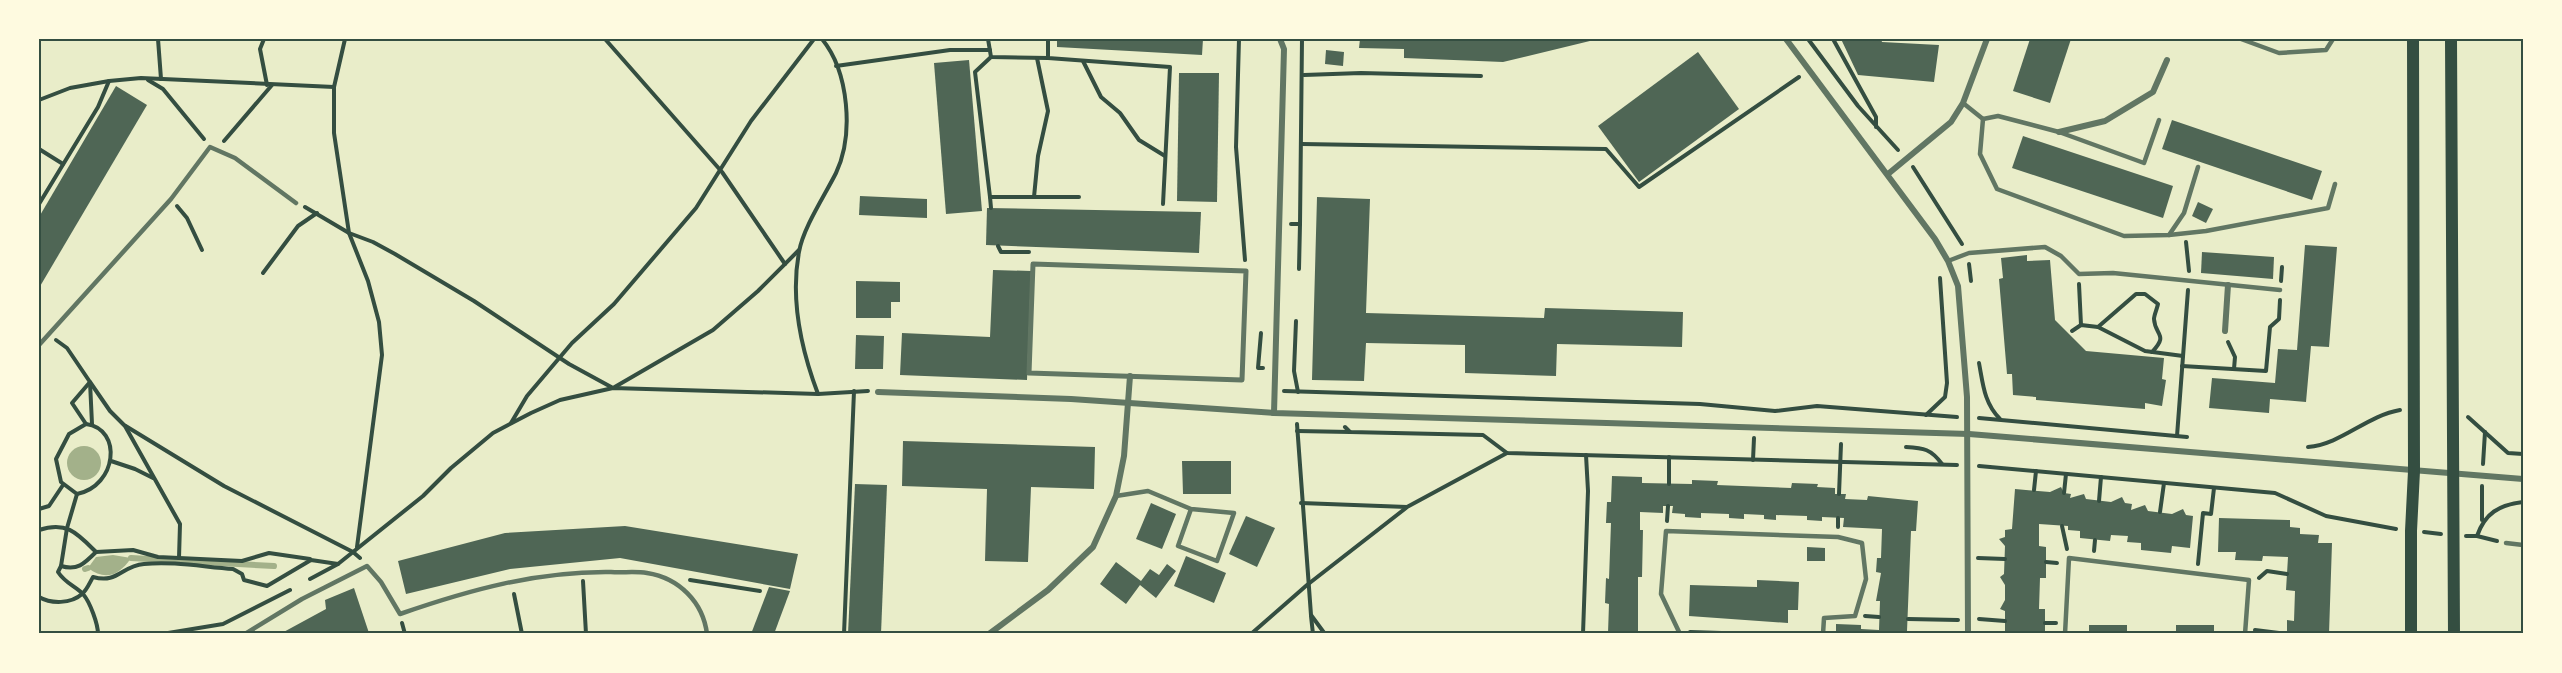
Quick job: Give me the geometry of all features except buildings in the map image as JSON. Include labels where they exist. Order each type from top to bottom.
[{"type":"main road","points":[[2411,634],[2411,531],[2414,471],[2413,39]]},
{"type":"main road","points":[[2451,39],[2454,634]]},
{"type":"street","points":[[1274,412],[1284,49],[1280,39]]},
{"type":"street","points":[[1786,39],[1935,239],[1948,261],[1958,286],[1969,465],[1968,634]]},
{"type":"street","points":[[1888,174],[1951,122],[1963,103],[1986,39]]},
{"type":"street","points":[[2059,132],[2105,121],[2153,92],[2167,60]]},
{"type":"street","points":[[1032,264],[1246,272],[1242,381],[1029,373],[1032,264]]},
{"type":"street","points":[[2225,331],[2228,285]]},
{"type":"street","points":[[989,634],[1048,590],[1081,561],[1093,547],[1116,496],[1126,444],[1130,376]]},
{"type":"street","points":[[878,392],[1296,413],[1968,434],[2523,479]]},
{"type":"lane","points":[[2241,39],[2279,53],[2325,50],[2333,39]]},
{"type":"lane","points":[[1963,103],[1983,119],[1998,116],[2059,132],[2144,163],[2159,120]]},
{"type":"lane","points":[[1983,119],[1980,154],[1997,189],[2124,236],[2184,234],[2328,208],[2335,184]]},
{"type":"lane","points":[[39,345],[171,199],[210,147],[235,158],[296,202]]},
{"type":"lane","points":[[2169,235],[2184,213],[2198,167]]},
{"type":"lane","points":[[1948,261],[1969,253],[2045,248],[2061,256],[2079,274],[2113,273],[2280,290]]},
{"type":"lane","points":[[1116,496],[1148,491],[1191,509],[1234,513],[1217,561],[1178,546],[1191,509]]},
{"type":"lane","points":[[1679,633],[1661,594],[1666,531],[1838,537],[1862,543],[1866,579],[1855,616],[1824,618],[1823,634]]},
{"type":"lane","points":[[2506,543],[2523,545]]},
{"type":"lane","points":[[2065,634],[2069,558],[2249,580],[2246,632]]},
{"type":"lane","points":[[244,634],[302,599],[367,566],[381,582],[400,614],[463,592],[512,581],[582,572],[648,573],[681,586],[698,607],[707,634]]},
{"type":"path","points":[[159,39],[161,80]]},
{"type":"path","points":[[264,39],[260,49],[270,85]]},
{"type":"path","points":[[345,39],[334,87],[334,133],[349,232],[368,280],[379,322],[382,355],[355,550]]},
{"type":"path","points":[[605,39],[720,169],[785,264]]},
{"type":"path","points":[[510,424],[527,396],[559,358],[647,268],[696,208],[751,122],[814,39]]},
{"type":"path","points":[[613,388],[713,330],[799,250],[837,171],[846,141],[845,88],[822,39]]},
{"type":"path","points":[[988,39],[991,57]]},
{"type":"path","points":[[1048,39],[1048,58]]},
{"type":"path","points":[[1239,39],[1236,147],[1246,272]]},
{"type":"path","points":[[1299,269],[1304,75],[1302,39]]},
{"type":"path","points":[[1833,39],[1875,117],[1876,129],[1863,140]]},
{"type":"path","points":[[836,66],[950,50],[990,50]]},
{"type":"path","points":[[991,208],[975,72],[991,57],[1048,58],[1170,67],[1163,204]]},
{"type":"path","points":[[1034,197],[1038,156],[1048,111],[1037,58]]},
{"type":"path","points":[[1083,61],[1101,97],[1120,113],[1139,140],[1165,156]]},
{"type":"path","points":[[1792,68],[1806,86]]},
{"type":"path","points":[[1304,75],[1361,73],[1481,76]]},
{"type":"path","points":[[1302,144],[1606,149],[1639,187],[1799,77]]},
{"type":"path","points":[[141,78],[163,89],[210,147]]},
{"type":"path","points":[[39,100],[70,88],[141,78],[334,87]]},
{"type":"path","points":[[39,204],[98,107],[109,81]]},
{"type":"path","points":[[216,149],[270,85]]},
{"type":"path","points":[[39,149],[63,164]]},
{"type":"path","points":[[990,197],[1078,197]]},
{"type":"path","points":[[171,199],[187,218],[202,250]]},
{"type":"path","points":[[296,202],[349,232],[373,242],[474,301],[559,358],[613,388]]},
{"type":"path","points":[[263,273],[298,226],[317,213]]},
{"type":"path","points":[[1279,224],[1300,225]]},
{"type":"path","points":[[2176,436],[2189,281],[2184,234]]},
{"type":"path","points":[[998,246],[1001,252],[1025,251]]},
{"type":"path","points":[[799,250],[796,298],[804,356],[818,394]]},
{"type":"path","points":[[2182,366],[2266,371],[2270,327],[2278,319],[2282,267]]},
{"type":"path","points":[[1275,391],[1700,404],[1774,411],[1816,406],[1926,416],[1945,397],[1947,382],[1942,290],[1939,274]]},
{"type":"path","points":[[2079,274],[2080,325]]},
{"type":"path","points":[[2098,327],[2136,294],[2145,294],[2158,304],[2154,321],[2161,337],[2160,344],[2152,352]]},
{"type":"path","points":[[1296,321],[1294,371],[1298,392]]},
{"type":"path","points":[[2072,331],[2080,325],[2098,327],[2145,351],[2183,356]]},
{"type":"path","points":[[2225,331],[2229,347],[2235,357],[2234,369]]},
{"type":"path","points":[[48,334],[67,348],[110,411],[124,425],[224,486],[355,550]]},
{"type":"path","points":[[86,424],[72,403],[90,382]]},
{"type":"path","points":[[90,382],[92,424]]},
{"type":"path","points":[[300,584],[338,564],[423,496],[451,468],[493,433],[560,400],[613,388],[818,394],[878,392]]},
{"type":"path","points":[[844,634],[854,391]]},
{"type":"path","points":[[1985,397],[1990,410],[2001,420],[2188,437]]},
{"type":"path","points":[[2300,448],[2317,446],[2339,439],[2370,420],[2397,410],[2413,410]]},
{"type":"path","points":[[2452,412],[2463,412],[2508,453],[2523,454]]},
{"type":"path","points":[[1296,413],[1307,585],[1313,634]]},
{"type":"path","points":[[1332,414],[1350,432]]},
{"type":"path","points":[[86,424],[92,424],[101,431],[108,443],[111,461],[100,480],[90,489],[76,494],[63,485],[57,472],[56,459],[69,434],[86,424]]},
{"type":"path","points":[[124,425],[180,524],[184,565]]},
{"type":"path","points":[[1297,431],[1483,435],[1507,453]]},
{"type":"path","points":[[1839,494],[1841,444]]},
{"type":"path","points":[[1904,447],[1927,448],[1934,452],[1943,464]]},
{"type":"path","points":[[1251,634],[1307,585],[1407,507],[1507,453],[1943,464],[2036,471],[2275,493],[2326,516],[2411,531],[2477,536],[2506,543]]},
{"type":"path","points":[[1585,632],[1588,491],[1586,455]]},
{"type":"path","points":[[1669,457],[1669,484]]},
{"type":"path","points":[[111,461],[135,469],[154,479]]},
{"type":"path","points":[[2034,490],[2036,471]]},
{"type":"path","points":[[2064,493],[2066,474]]},
{"type":"path","points":[[2099,501],[2101,477]]},
{"type":"path","points":[[2160,512],[2164,483]]},
{"type":"path","points":[[39,509],[49,506],[63,485]]},
{"type":"path","points":[[2197,573],[2203,513],[2211,514],[2214,488]]},
{"type":"path","points":[[76,494],[58,572],[65,582],[83,594],[98,628],[98,634]]},
{"type":"path","points":[[2477,536],[2482,520],[2508,504],[2523,502]]},
{"type":"path","points":[[1301,504],[1407,507]]},
{"type":"path","points":[[39,530],[54,526],[67,528],[96,552],[133,550],[158,557],[242,561],[269,553],[338,564]]},
{"type":"path","points":[[2062,526],[2069,558]]},
{"type":"path","points":[[61,566],[77,568],[87,562],[96,552]]},
{"type":"path","points":[[1968,557],[2005,559]]},
{"type":"path","points":[[39,597],[50,603],[71,601],[83,594],[93,577],[105,580],[119,576],[129,567],[145,564],[233,569],[242,574],[244,580],[267,586],[311,560]]},
{"type":"path","points":[[2249,580],[2256,580],[2267,571],[2287,574]]},
{"type":"path","points":[[582,572],[586,634]]},
{"type":"path","points":[[681,578],[760,591]]},
{"type":"path","points":[[512,581],[522,634]]},
{"type":"path","points":[[162,634],[223,624],[291,590]]},
{"type":"path","points":[[1311,615],[1325,634]]},
{"type":"path","points":[[1908,619],[2005,621]]},
{"type":"path","points":[[2246,632],[2286,634]]},
{"type":"path","points":[[1679,633],[1753,634]]},
{"type":"shaded area","points":[[84,446],[96,451],[101,463],[96,475],[84,480],[72,475],[67,463],[72,451]]},
{"type":"shaded area","points":[[113,555],[131,558],[122,569],[111,575],[100,574],[88,568],[96,557]]},
{"type":"waterway","points":[[131,558],[274,566]]}]
